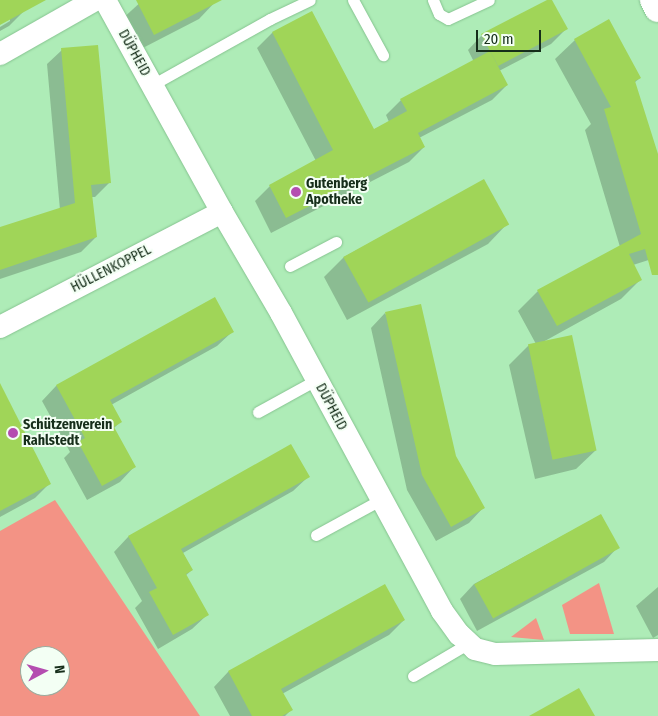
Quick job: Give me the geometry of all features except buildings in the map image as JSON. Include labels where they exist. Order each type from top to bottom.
[{"type":"street","points":[[0,54],[95,0]]},
{"type":"street","name":"DÜPHEID","points":[[105,0],[222,212],[281,313],[442,611],[459,634],[485,653],[495,654],[658,650]]},
{"type":"street","points":[[654,0],[658,8]]},
{"type":"street","name":"HÜLLENKOPPEL","points":[[0,327],[222,212]]},
{"type":"lane","points":[[152,85],[270,19],[310,0]]},
{"type":"lane","points":[[353,0],[383,54]]},
{"type":"lane","points":[[433,0],[439,14],[448,19],[489,0]]},
{"type":"lane","points":[[290,266],[336,242]]},
{"type":"lane","points":[[258,412],[316,380]]},
{"type":"lane","points":[[316,535],[382,500]]},
{"type":"lane","points":[[413,676],[469,643]]},
{"type":"shaded area","points":[[55,500],[200,716],[0,716],[0,531]]},
{"type":"shaded area","points":[[599,583],[614,634],[570,634],[562,605]]},
{"type":"shaded area","points":[[536,618],[544,640],[511,637]]},
{"type":"place","name":"Gutenberg Apotheke","points":[[296,192]]},
{"type":"place","name":"Schützenverein Rahlstedt","points":[[13,433]]}]
